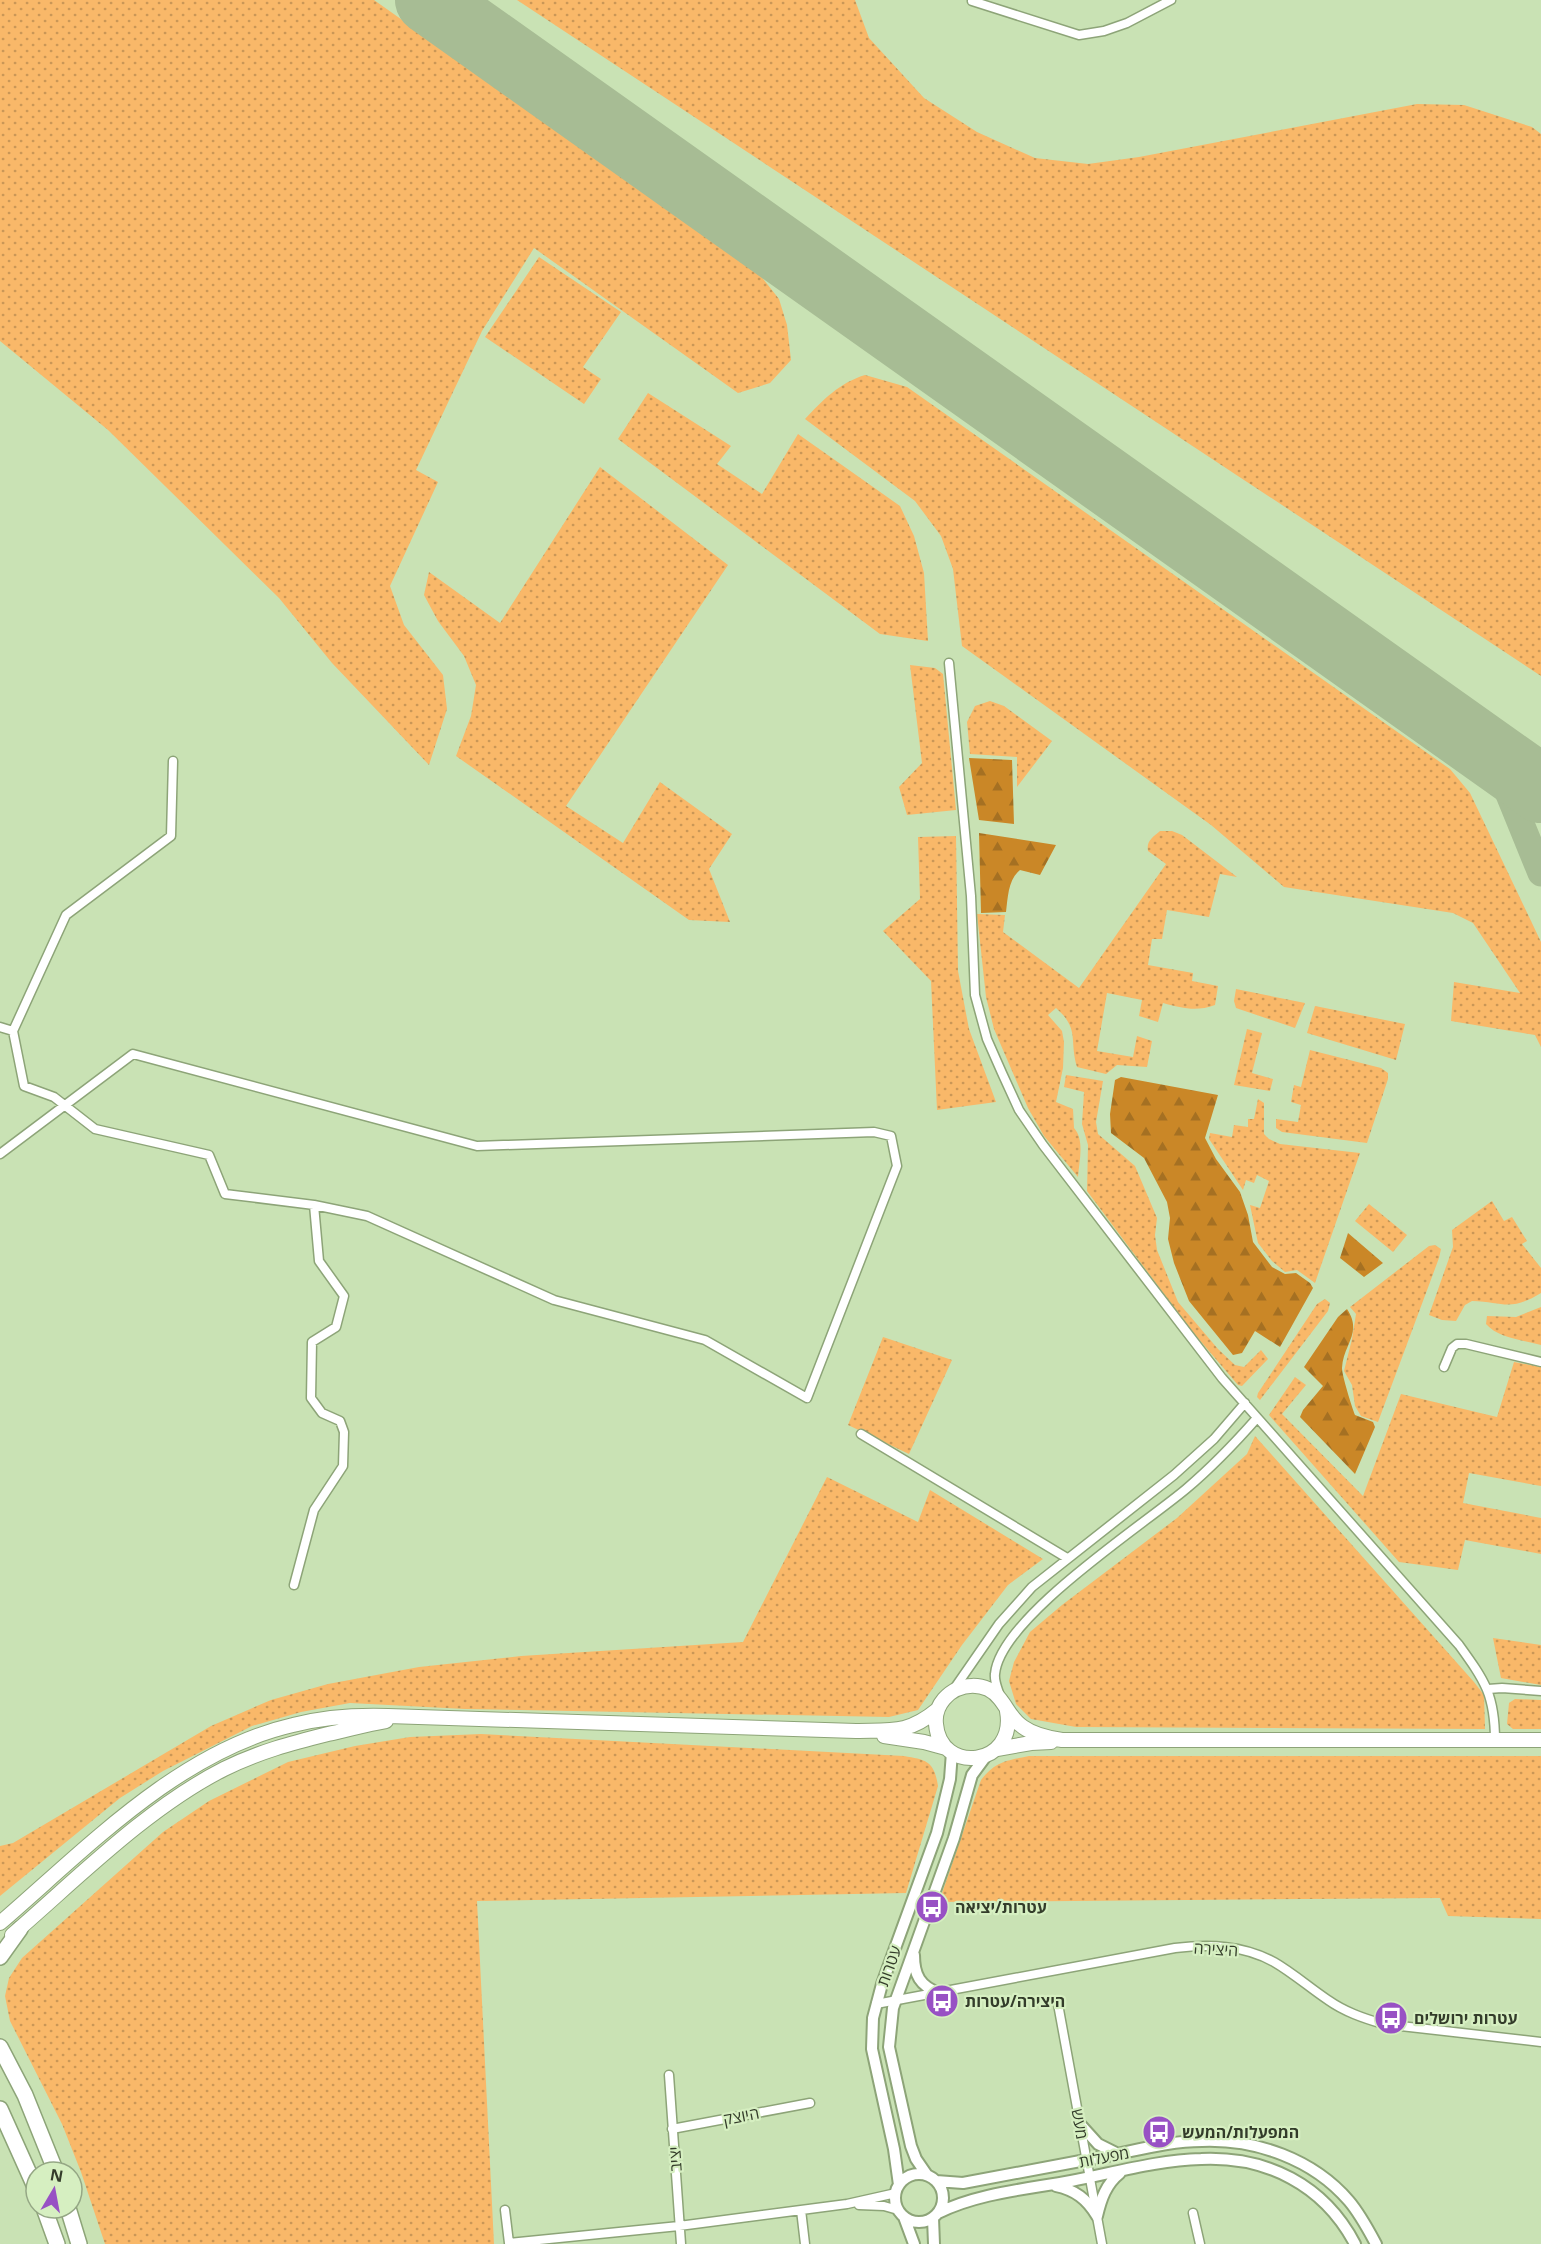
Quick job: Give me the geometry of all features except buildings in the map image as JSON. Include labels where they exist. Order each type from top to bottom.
[{"type":"highway","points":[[0,1921],[145,1800],[192,1767],[244,1741],[291,1725],[320,1719],[357,1715],[856,1731],[905,1729],[917,1725],[937,1710],[943,1699],[953,1691],[973,1685],[993,1692],[1015,1721],[1031,1732],[1048,1738],[1080,1741]]},
{"type":"highway","points":[[992,1752],[1008,1731],[1004,1705]]},
{"type":"highway","points":[[937,1710],[937,1730],[949,1750]]},
{"type":"highway","points":[[0,1946],[147,1820],[201,1781],[225,1768],[295,1741],[383,1722],[436,1718]]},
{"type":"highway","points":[[856,1731],[924,1742],[969,1758],[1030,1743],[1080,1741],[1541,1740]]},
{"type":"highway","points":[[0,1957],[20,1929]]},
{"type":"highway","points":[[0,2047],[33,2114],[51,2160]]},
{"type":"highway","points":[[0,2109],[24,2162]]},
{"type":"highway","points":[[48,2220],[57,2244]]},
{"type":"highway","points":[[72,2220],[79,2244]]},
{"type":"street","points":[[972,1],[1079,35],[1104,31],[1127,23],[1171,0]]},
{"type":"street","points":[[949,663],[971,896],[975,995],[987,1039],[1019,1110],[1043,1145],[1222,1378],[1459,1645],[1483,1677],[1488,1689],[1493,1708],[1495,1741]]},
{"type":"street","points":[[0,1154],[66,1105],[133,1054],[477,1146],[874,1132],[891,1136],[897,1166],[807,1398],[705,1340],[554,1300],[367,1216],[314,1205],[225,1194],[209,1155],[95,1129],[66,1105],[54,1097],[24,1086],[13,1031],[66,915],[171,836],[173,760]]},
{"type":"street","points":[[0,1027],[13,1031]]},
{"type":"street","points":[[294,1585],[314,1510],[343,1466],[344,1432],[340,1421],[322,1413],[311,1398],[312,1342],[336,1327],[344,1296],[319,1261],[314,1205]]},
{"type":"street","points":[[1444,1367],[1452,1348],[1457,1344],[1466,1344],[1541,1362]]},
{"type":"street","points":[[953,1691],[1016,1603],[1067,1558],[1174,1475],[1214,1438],[1245,1403]]},
{"type":"street","points":[[1004,1705],[995,1674],[1004,1650],[1030,1616],[1061,1587],[1199,1477],[1227,1452],[1257,1418]]},
{"type":"street","points":[[861,1434],[1067,1558]]},
{"type":"street","points":[[1488,1689],[1541,1692]]},
{"type":"street","name":"עטרות","points":[[897,2189],[894,2149],[872,2049],[876,2004],[937,1833],[950,1779],[949,1750]]},
{"type":"street","name":"עטרות","points":[[932,2178],[916,2159],[911,2146],[889,2048],[891,2020],[895,2001],[954,1838],[972,1775],[992,1752]]},
{"type":"street","name":"היצירה","points":[[876,2004],[1175,1948],[1211,1946],[1246,1951],[1275,1963],[1330,2001],[1360,2018],[1383,2024],[1541,2042]]},
{"type":"street","points":[[914,1948],[915,1975],[928,1989],[939,1993]]},
{"type":"street","name":"מעש","points":[[1058,2004],[1102,2244]]},
{"type":"street","name":"יציב","points":[[669,2075],[681,2244]]},
{"type":"street","name":"היוצק","points":[[672,2129],[810,2103]]},
{"type":"street","points":[[1079,2123],[1098,2144],[1118,2154]]},
{"type":"street","name":"מפעלות","points":[[932,2178],[963,2183],[1201,2140],[1243,2144],[1284,2155],[1305,2165],[1336,2187],[1363,2220],[1376,2244]]},
{"type":"street","name":"מפעלות","points":[[936,2216],[972,2201],[1050,2185],[1202,2158],[1223,2159],[1259,2166],[1297,2181],[1324,2200],[1336,2213],[1355,2244]]},
{"type":"street","points":[[1097,2217],[1106,2190],[1112,2180],[1123,2171]]},
{"type":"street","points":[[505,2210],[509,2243],[679,2226],[847,2204],[897,2189],[903,2180],[914,2174],[932,2178],[943,2193],[942,2207],[936,2216],[934,2244]]},
{"type":"street","points":[[1050,2185],[1068,2188],[1079,2194],[1097,2217]]},
{"type":"street","points":[[897,2189],[901,2213],[914,2244]]},
{"type":"street","points":[[847,2204],[884,2206],[921,2222],[936,2216]]},
{"type":"street","points":[[801,2210],[805,2244]]},
{"type":"street","points":[[1193,2213],[1200,2244]]},
{"type":"shaded area","points":[[0,0],[374,0],[756,270],[779,299],[787,325],[791,360],[770,383],[738,393],[534,248],[482,331],[416,470],[438,482],[390,586],[404,625],[443,675],[447,709],[429,765],[332,663],[279,598],[108,430],[0,341]]},
{"type":"shaded area","points":[[517,0],[855,0],[869,38],[924,98],[977,132],[1035,158],[1088,164],[1139,157],[1417,104],[1464,105],[1532,127],[1541,134],[1541,676]]},
{"type":"shaded area","points":[[539,257],[621,312],[583,367],[601,379],[584,404],[485,337]]},
{"type":"shaded area","points":[[865,375],[907,387],[1450,769],[1470,793],[1541,942],[1541,1047],[1535,1035],[1451,1021],[1454,982],[1520,993],[1473,923],[1453,913],[1284,887],[1211,825],[962,646],[953,569],[941,536],[915,501],[805,419],[839,387]]},
{"type":"shaded area","points":[[648,393],[731,446],[717,464],[762,494],[798,434],[900,506],[914,536],[924,573],[928,641],[880,634],[618,439]]},
{"type":"shaded area","points":[[600,467],[728,565],[566,806],[623,843],[660,782],[732,834],[709,869],[730,922],[689,920],[456,756],[471,716],[476,685],[464,656],[438,621],[424,595],[429,572],[500,623]]},
{"type":"shaded area","points":[[910,665],[935,668],[943,674],[956,810],[907,815],[899,787],[922,763]]},
{"type":"shaded area","points":[[990,701],[1004,706],[1052,741],[1017,787],[1017,757],[970,754],[967,722],[975,706]]},
{"type":"shaded area","points":[[1160,831],[1172,831],[1182,835],[1237,877],[1220,874],[1209,917],[1167,910],[1162,939],[1152,939],[1148,965],[1193,973],[1192,981],[1218,986],[1215,1005],[1195,1009],[1163,1003],[1158,1022],[1139,1016],[1142,1000],[1107,993],[1097,1051],[1133,1057],[1137,1036],[1152,1041],[1147,1067],[1117,1065],[1106,1074],[1077,1067],[1068,1022],[1056,1008],[1048,1015],[1062,1031],[1063,1068],[1056,1102],[1073,1109],[1074,1128],[1080,1145],[1078,1177],[1044,1136],[1028,1108],[994,1029],[986,997],[977,914],[1005,915],[1003,932],[1079,988],[1166,864],[1148,851],[1149,842]]},
{"type":"shaded area","points":[[956,836],[958,971],[969,1029],[996,1102],[937,1110],[931,981],[883,931],[920,899],[918,837]]},
{"type":"shaded area","points":[[1236,989],[1305,1003],[1295,1028],[1236,1008],[1234,1001]]},
{"type":"shaded area","points":[[1315,1006],[1405,1024],[1396,1060],[1307,1033]]},
{"type":"shaded area","points":[[1247,1029],[1262,1033],[1252,1073],[1273,1079],[1270,1091],[1234,1085]]},
{"type":"shaded area","points":[[1310,1050],[1381,1068],[1388,1073],[1367,1143],[1282,1132],[1276,1128],[1276,1119],[1298,1122],[1301,1105],[1291,1102],[1294,1085],[1301,1087]]},
{"type":"shaded area","points":[[1066,1075],[1103,1081],[1096,1122],[1098,1134],[1135,1166],[1157,1218],[1155,1235],[1157,1250],[1178,1302],[1218,1349],[1235,1365],[1244,1367],[1261,1350],[1268,1359],[1242,1386],[1238,1385],[1191,1330],[1087,1191],[1088,1145],[1082,1124],[1084,1092],[1064,1087]]},
{"type":"shaded area","points":[[1258,1099],[1264,1103],[1264,1134],[1269,1139],[1280,1144],[1360,1153],[1315,1283],[1297,1270],[1285,1272],[1272,1261],[1258,1243],[1250,1205],[1260,1208],[1269,1181],[1257,1175],[1254,1183],[1246,1180],[1243,1190],[1209,1139],[1210,1133],[1232,1137],[1234,1125],[1248,1127],[1248,1119],[1254,1119]]},
{"type":"shaded area","points":[[1492,1201],[1504,1221],[1512,1217],[1527,1241],[1522,1244],[1541,1268],[1541,1293],[1514,1304],[1472,1301],[1465,1305],[1456,1321],[1442,1320],[1429,1315],[1453,1247],[1452,1230]]},
{"type":"shaded area","points":[[1369,1204],[1407,1235],[1393,1252],[1355,1221]]},
{"type":"shaded area","points":[[1435,1245],[1441,1249],[1439,1258],[1378,1422],[1361,1416],[1355,1406],[1352,1385],[1344,1371],[1356,1314],[1350,1307],[1429,1246]]},
{"type":"shaded area","points":[[1325,1299],[1330,1303],[1328,1311],[1260,1400],[1257,1397],[1258,1393],[1317,1304]]},
{"type":"shaded area","points":[[1541,1307],[1541,1345],[1504,1335],[1486,1324],[1487,1316],[1516,1317]]},
{"type":"shaded area","points":[[883,1337],[952,1360],[909,1454],[848,1425]]},
{"type":"shaded area","points":[[1514,1362],[1541,1367],[1541,1486],[1469,1473],[1463,1503],[1541,1518],[1541,1554],[1465,1540],[1458,1570],[1399,1562],[1269,1415],[1295,1377],[1306,1385],[1282,1414],[1363,1496],[1401,1394],[1497,1417]]},
{"type":"shaded area","points":[[1255,1436],[1474,1682],[1484,1695],[1485,1729],[1076,1727],[1031,1719],[1016,1704],[1009,1681],[1014,1662],[1030,1632],[1177,1518],[1247,1454]]},
{"type":"shaded area","points":[[827,1477],[918,1522],[930,1490],[1043,1559],[1008,1585],[962,1645],[918,1710],[889,1717],[465,1709],[350,1703],[301,1712],[252,1726],[163,1771],[120,1798],[0,1896],[0,1846],[13,1843],[211,1726],[271,1700],[328,1684],[419,1667],[521,1656],[743,1642]]},
{"type":"shaded area","points":[[1493,1638],[1541,1645],[1541,1685],[1501,1678]]},
{"type":"shaded area","points":[[1515,1699],[1541,1700],[1541,1729],[1513,1729],[1507,1724],[1509,1703]]},
{"type":"shaded area","points":[[481,1734],[904,1756],[928,1763],[934,1771],[938,1786],[906,1893],[477,1901],[494,2244],[105,2244],[84,2181],[84,2160],[76,2160],[62,2124],[10,2021],[5,1996],[9,1978],[22,1958],[163,1832],[209,1801],[288,1762],[355,1746],[410,1737]]},
{"type":"shaded area","points":[[1029,1756],[1541,1756],[1541,1919],[1448,1916],[1440,1898],[939,1902],[981,1780],[997,1765]]},
{"type":"green space","points":[[969,758],[1012,760],[1014,824],[979,820]]},
{"type":"green space","points":[[979,833],[1056,845],[1040,875],[1020,870],[1016,874],[1009,889],[1006,912],[981,913]]},
{"type":"green space","points":[[1121,1077],[1218,1095],[1205,1138],[1216,1159],[1240,1192],[1248,1215],[1253,1242],[1272,1267],[1285,1274],[1296,1273],[1313,1288],[1280,1347],[1255,1331],[1242,1353],[1233,1355],[1189,1301],[1174,1263],[1168,1239],[1170,1218],[1167,1202],[1144,1158],[1111,1133],[1110,1114],[1115,1080]]},
{"type":"green space","points":[[1348,1233],[1383,1263],[1364,1277],[1340,1258]]},
{"type":"green space","points":[[1347,1309],[1351,1317],[1353,1332],[1343,1360],[1344,1378],[1355,1415],[1373,1422],[1375,1427],[1355,1474],[1300,1417],[1323,1386],[1304,1367],[1338,1317]]},
{"type":"taxiway","points":[[1493,755],[1541,873]]},
{"type":"runway","points":[[429,0],[1541,789]]},
{"type":"place","name":"עטרות/יציאה","points":[[932,1907]]},
{"type":"place","name":"היצירה/עטרות","points":[[942,2001]]},
{"type":"place","name":"עטרות ירושלים","points":[[1391,2018]]},
{"type":"place","name":"המפעלות/המעש","points":[[1159,2132]]}]
